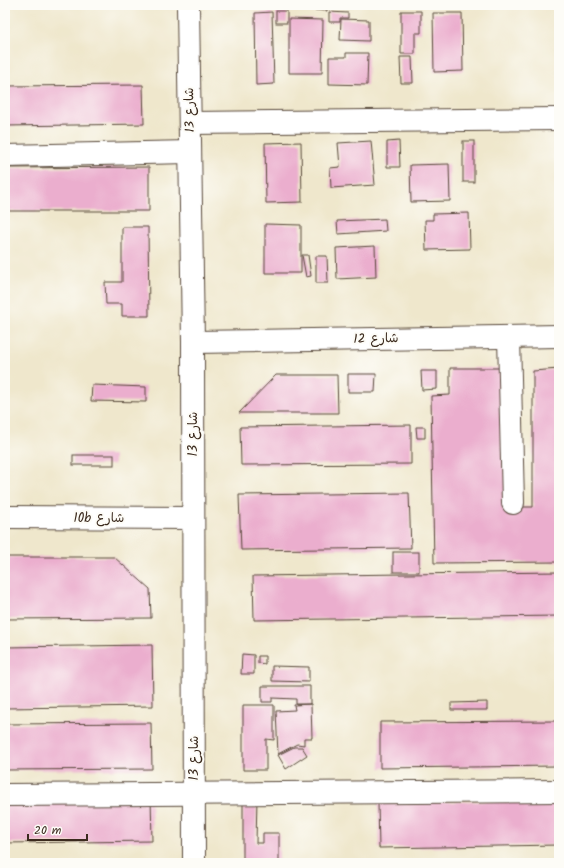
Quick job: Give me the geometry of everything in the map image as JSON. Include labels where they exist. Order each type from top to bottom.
[{"type":"street","name":"شارع 13","points":[[188,5],[193,342],[194,863]]},
{"type":"street","points":[[190,123],[559,120]]},
{"type":"street","points":[[5,156],[190,152]]},
{"type":"street","name":"شارع 12","points":[[193,342],[559,336]]},
{"type":"street","points":[[508,337],[513,503]]},
{"type":"street","name":"10b شارع","points":[[5,517],[193,518]]},
{"type":"street","points":[[5,795],[559,791]]},
{"type":"building","points":[[312,5],[327,5],[327,11],[312,10]]},
{"type":"building","points":[[276,11],[287,11],[287,23],[276,23]]},
{"type":"building","points":[[401,11],[421,11],[421,33],[415,33],[415,54],[401,54]]},
{"type":"building","points":[[272,12],[274,84],[256,85],[255,13]]},
{"type":"building","points":[[329,12],[348,13],[348,18],[340,18],[340,22],[329,22]]},
{"type":"building","points":[[433,13],[462,13],[463,71],[434,72]]},
{"type":"building","points":[[289,19],[323,20],[322,73],[289,73]]},
{"type":"building","points":[[341,19],[369,20],[369,41],[340,40]]},
{"type":"building","points":[[346,53],[368,53],[367,85],[329,84],[329,57],[346,57]]},
{"type":"building","points":[[400,57],[412,57],[413,83],[401,83]]},
{"type":"building","points":[[143,85],[144,124],[5,126],[5,86]]},
{"type":"building","points":[[371,141],[375,185],[331,188],[330,168],[340,167],[338,143]]},
{"type":"building","points":[[399,141],[400,167],[387,167],[387,142]]},
{"type":"building","points":[[463,141],[474,141],[474,182],[463,182]]},
{"type":"building","points":[[301,142],[302,202],[266,203],[265,143]]},
{"type":"building","points":[[449,164],[450,201],[411,202],[410,165]]},
{"type":"building","points":[[149,167],[149,211],[5,211],[5,168]]},
{"type":"building","points":[[469,213],[470,249],[426,250],[425,220],[433,220],[433,214]]},
{"type":"building","points":[[385,219],[386,231],[338,234],[337,221]]},
{"type":"building","points":[[265,224],[301,225],[301,273],[265,273]]},
{"type":"building","points":[[122,227],[148,227],[149,316],[122,316],[122,304],[106,304],[105,282],[122,282]]},
{"type":"building","points":[[375,246],[376,277],[337,279],[336,248]]},
{"type":"building","points":[[302,255],[308,255],[311,276],[306,277]]},
{"type":"building","points":[[316,256],[327,256],[328,283],[316,283]]},
{"type":"building","points":[[450,368],[506,368],[508,507],[533,507],[533,371],[559,369],[559,562],[434,563],[431,396],[450,395]]},
{"type":"building","points":[[421,371],[437,371],[437,389],[422,390]]},
{"type":"building","points":[[348,374],[376,374],[375,392],[348,392]]},
{"type":"building","points":[[276,375],[337,375],[338,413],[239,413]]},
{"type":"building","points":[[92,385],[146,387],[146,402],[91,401]]},
{"type":"building","points":[[411,425],[411,464],[241,465],[240,427]]},
{"type":"building","points":[[416,427],[425,427],[425,438],[417,438]]},
{"type":"building","points":[[73,455],[114,455],[114,465],[73,465]]},
{"type":"building","points":[[409,493],[411,548],[241,550],[239,495]]},
{"type":"building","points":[[393,552],[419,552],[419,572],[393,572]]},
{"type":"building","points":[[5,557],[114,557],[150,589],[151,618],[5,619]]},
{"type":"building","points":[[559,572],[559,616],[254,620],[253,576]]},
{"type":"building","points":[[152,645],[153,706],[5,708],[5,647]]},
{"type":"building","points":[[242,654],[254,655],[254,674],[241,674]]},
{"type":"building","points":[[258,656],[265,656],[265,664],[258,663]]},
{"type":"building","points":[[272,666],[309,667],[309,682],[272,681]]},
{"type":"building","points":[[262,686],[310,686],[310,704],[296,704],[296,699],[272,698],[272,702],[262,702]]},
{"type":"building","points":[[487,702],[487,710],[451,710],[451,703]]},
{"type":"building","points":[[311,704],[312,738],[304,738],[304,745],[297,744],[278,754],[276,711],[295,710],[294,705]]},
{"type":"building","points":[[243,705],[274,705],[274,740],[266,739],[266,770],[243,770]]},
{"type":"building","points":[[559,721],[559,766],[380,768],[380,722]]},
{"type":"building","points":[[151,723],[152,769],[5,770],[5,724]]},
{"type":"building","points":[[294,747],[302,747],[307,755],[286,769],[278,755]]},
{"type":"building","points":[[151,798],[152,841],[5,843],[5,799]]},
{"type":"building","points":[[243,798],[257,798],[256,843],[263,843],[263,833],[279,833],[279,863],[243,863]]},
{"type":"building","points":[[559,800],[559,845],[379,848],[378,803]]}]
